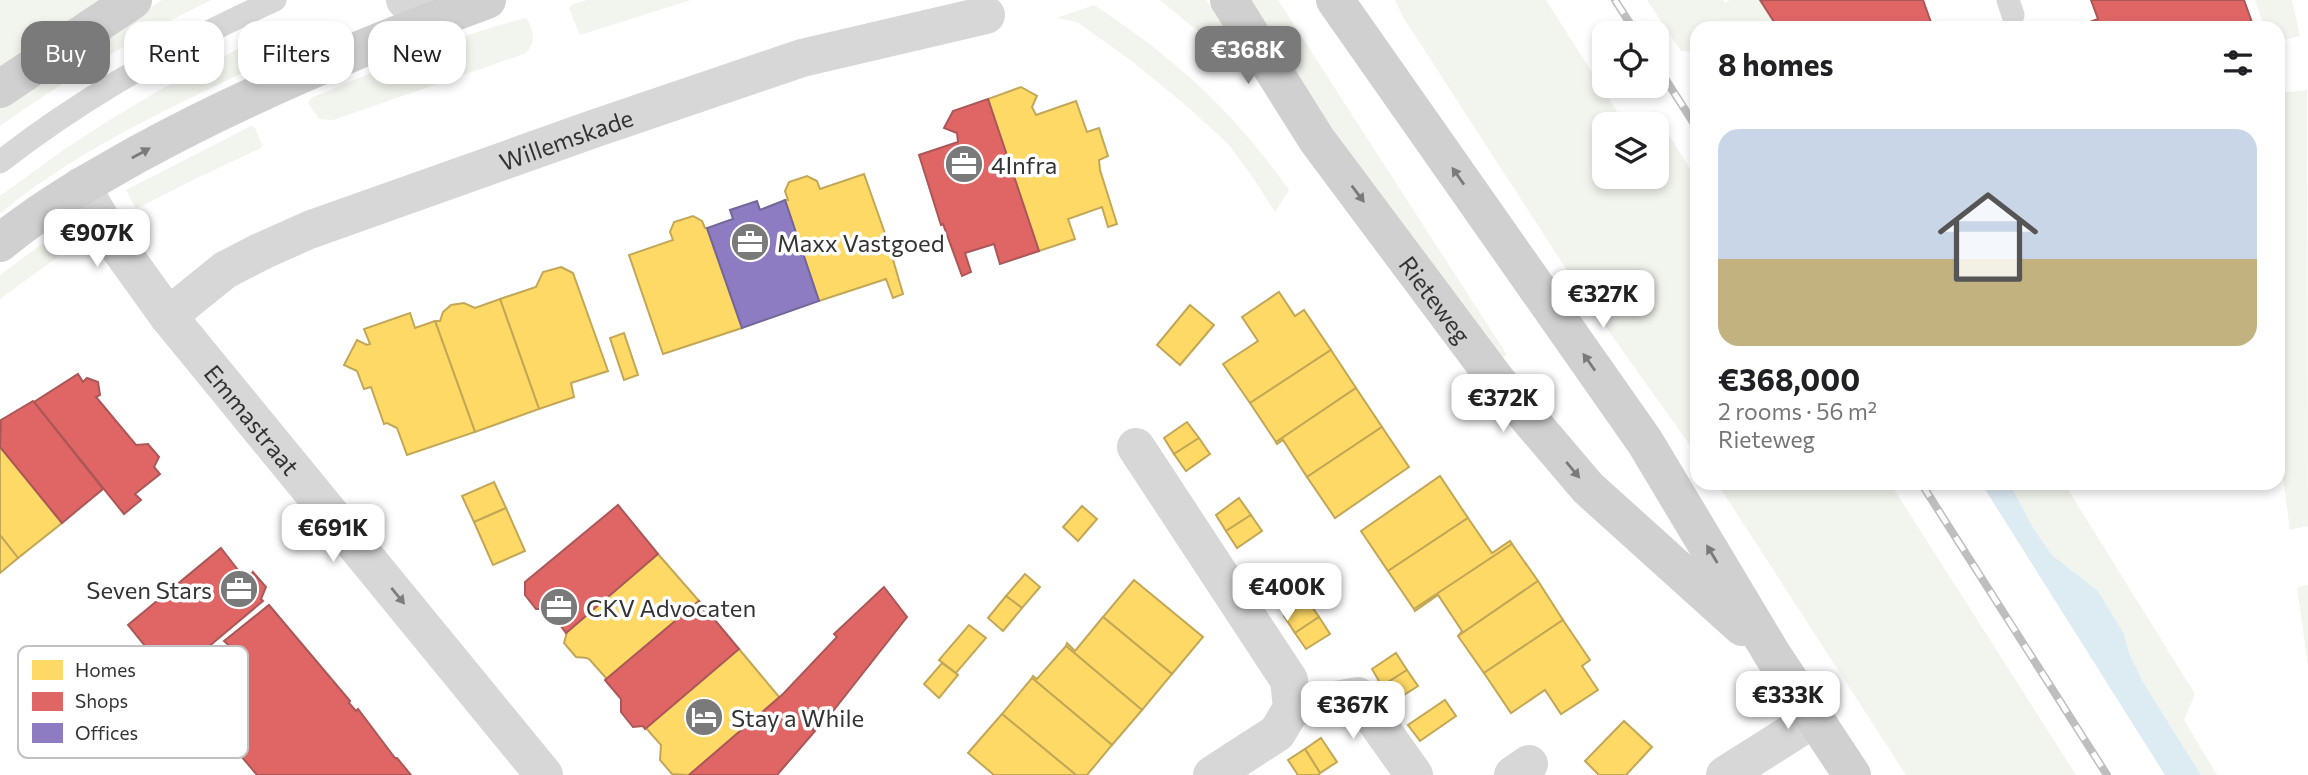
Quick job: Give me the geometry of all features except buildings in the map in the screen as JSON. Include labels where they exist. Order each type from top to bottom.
[{"type":"main road","points":[[0,89],[133,0]]},
{"type":"main road","points":[[0,243],[81,186],[170,136],[418,8],[486,0]]},
{"type":"main road","name":"Rieteweg","points":[[1229,0],[1317,140],[1497,381],[1588,488],[1772,654]]},
{"type":"main road","name":"Rieteweg","points":[[1335,0],[1645,442],[1772,654],[1815,718],[1843,772]]},
{"type":"street","name":"Willemskade","points":[[168,316],[225,270],[262,250],[309,230],[802,58],[986,15]]},
{"type":"street","name":"Emmastraat","points":[[81,186],[112,238],[168,316],[544,775]]},
{"type":"street","points":[[1136,447],[1289,680],[1292,708],[1277,733],[1212,775]]},
{"type":"street","points":[[1292,708],[1358,696],[1414,775]]},
{"type":"street","points":[[1725,775],[1815,718]]},
{"type":"lane","points":[[0,162],[107,87],[197,37],[275,0]]},
{"type":"shaded area","points":[[0,0],[111,0],[80,21],[21,21],[21,60],[0,74]]},
{"type":"shaded area","points":[[162,0],[211,0],[171,21],[130,21]]},
{"type":"shaded area","points":[[587,0],[691,0],[580,35],[569,8]]},
{"type":"shaded area","points":[[1160,0],[1206,0],[1240,43],[1239,53],[1231,57],[1227,55]]},
{"type":"shaded area","points":[[1249,0],[1278,0],[1507,355],[1495,363],[1433,284]]},
{"type":"shaded area","points":[[1395,0],[1546,0],[1592,72],[1592,98],[1608,98],[1617,112],[1592,112],[1592,189],[1669,189],[1669,135],[1690,169],[1690,445],[1585,298],[1403,17]]},
{"type":"shaded area","points":[[1647,0],[1723,0],[1725,3],[1730,0],[1760,0],[1774,21],[1690,21],[1690,52],[1681,51],[1669,33],[1669,21],[1661,21]]},
{"type":"shaded area","points":[[2255,0],[2292,0],[2300,36],[2285,40],[2285,21],[2262,21]]},
{"type":"shaded area","points":[[1094,5],[1177,66],[1246,135],[1289,190],[1275,212],[1228,144],[1189,108],[1133,62],[1077,22],[1057,18]]},
{"type":"shaded area","points":[[526,18],[533,37],[531,46],[524,54],[466,74],[466,36]]},
{"type":"shaded area","points":[[124,25],[124,47],[110,55],[110,34]]},
{"type":"shaded area","points":[[238,49],[238,75],[224,82],[224,56]]},
{"type":"shaded area","points":[[368,75],[368,84],[437,84],[333,120],[319,119],[308,103],[311,98],[345,84],[354,84],[354,80]]},
{"type":"shaded area","points":[[35,84],[62,84],[0,126],[0,107]]},
{"type":"shaded area","points":[[171,84],[219,84],[87,153],[0,214],[0,196],[65,149]]},
{"type":"shaded area","points":[[2307,90],[2308,526],[2290,530],[2285,490],[2285,92]]},
{"type":"shaded area","points":[[251,126],[255,128],[261,148],[136,209],[126,190]]},
{"type":"shaded area","points":[[57,233],[67,250],[0,299],[0,275]]},
{"type":"shaded area","points":[[1722,490],[1894,490],[2076,775],[1906,775]]},
{"type":"shaded area","points":[[1985,490],[2013,490],[2035,531],[2052,555],[2098,591],[2124,634],[2129,653],[2143,682],[2201,775],[2165,775]]},
{"type":"shaded area","points":[[2013,490],[2068,490],[2195,694],[2184,720],[2217,775],[2201,775],[2143,682],[2129,653],[2124,634],[2098,591],[2052,555],[2035,531]]},
{"type":"shaded area","points":[[2308,585],[2308,666],[2297,587]]},
{"type":"railway","points":[[1615,0],[1628,21]]},
{"type":"railway","points":[[1669,85],[1690,118]]},
{"type":"railway","points":[[1925,490],[2107,775]]},
{"type":"place","name":"4Infra","points":[[964,164]]},
{"type":"place","name":"Maxx Vastgoed","points":[[750,242]]},
{"type":"place","name":"Seven Stars","points":[[239,589]]},
{"type":"place","name":"CKV Advocaten","points":[[559,607]]},
{"type":"place","name":"Stay a While","points":[[704,717]]}]
